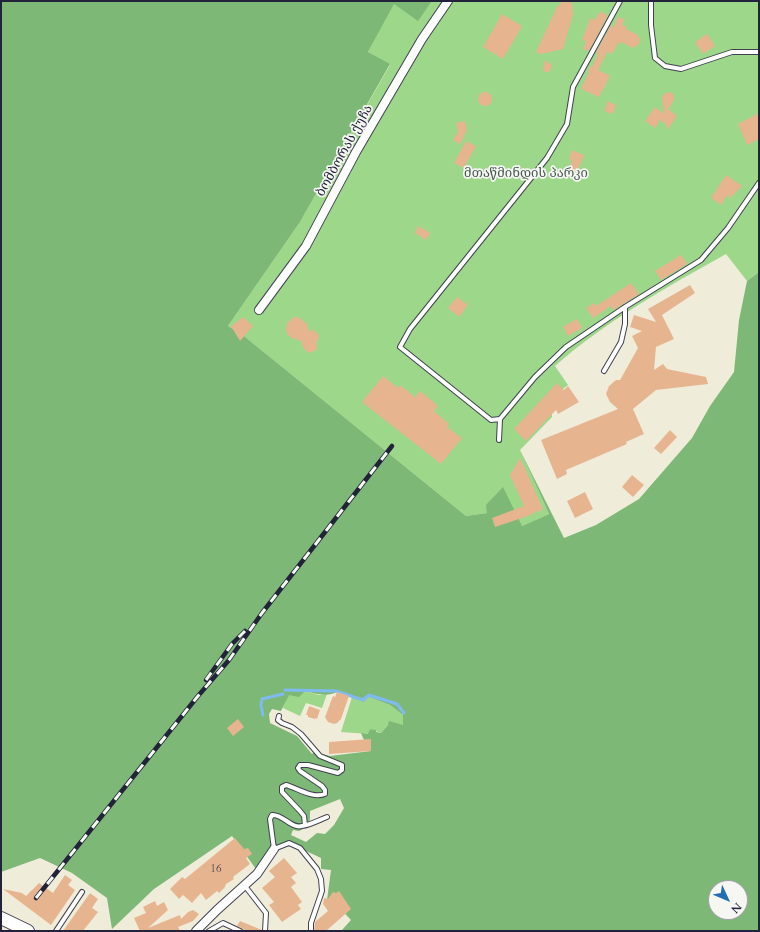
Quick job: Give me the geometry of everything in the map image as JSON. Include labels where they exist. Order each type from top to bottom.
[{"type":"street","name":"ბომბორას ქუჩა","points":[[259,310],[306,246],[356,152],[422,38],[448,1]]},
{"type":"street","points":[[196,931],[216,910],[245,886],[264,865],[274,849]]},
{"type":"street","points":[[1,918],[28,931]]},
{"type":"lane","points":[[500,419],[491,420],[400,347],[410,329],[547,158],[567,124],[573,87],[620,1]]},
{"type":"lane","points":[[651,1],[651,25],[655,58],[665,66],[681,69],[732,52],[759,52]]},
{"type":"lane","points":[[499,440],[500,419],[536,377],[566,347],[625,307],[701,260],[728,228],[759,183]]},
{"type":"lane","points":[[604,372],[622,342],[625,324],[625,307]]},
{"type":"lane","points":[[279,716],[278,720],[292,727],[301,734],[320,756],[342,765],[342,770],[338,773],[300,765],[298,768],[300,771],[322,786],[325,790],[325,794],[320,796],[312,795],[286,785],[282,787],[282,792],[304,816],[305,825]]},
{"type":"lane","points":[[311,931],[311,923],[322,891],[321,879],[317,869],[300,848],[289,843],[274,849],[270,819],[272,815],[277,814],[301,827],[327,817]]},
{"type":"lane","points":[[245,886],[266,913],[264,931]]},
{"type":"lane","points":[[56,931],[82,892]]},
{"type":"lane","points":[[209,931],[223,923],[240,931]]},
{"type":"green space","points":[[1,1],[432,1],[418,21],[394,4],[368,52],[390,64],[300,222],[228,326],[244,336],[466,516],[487,513],[486,505],[503,487],[522,526],[549,514],[520,450],[564,538],[596,525],[639,499],[692,438],[710,406],[734,372],[739,320],[747,281],[759,272],[759,931],[341,931],[351,920],[335,903],[327,900],[331,870],[321,869],[321,858],[289,843],[274,849],[256,869],[232,836],[154,889],[112,929],[107,898],[72,873],[40,858],[1,872]],"holes":[[[305,691],[325,695],[337,692],[364,702],[369,697],[390,705],[403,715],[403,725],[389,721],[388,725],[381,733],[370,729],[368,734],[361,733],[364,740],[371,740],[371,751],[330,756],[322,754],[316,750],[312,754],[297,736],[270,723],[269,714],[272,709],[281,711],[289,695],[299,697]],[[340,799],[344,808],[334,825],[325,834],[317,833],[306,842],[291,835],[293,830],[299,831],[309,825],[310,811]]]},
{"type":"green space","name":"მთაწმინდის პარკი","points":[[432,1],[759,1],[759,272],[747,281],[726,254],[659,292],[616,319],[555,366],[568,385],[552,398],[552,417],[520,450],[549,514],[522,526],[487,513],[466,516],[244,336],[228,326],[300,222],[390,65],[368,52],[394,3],[418,20]]},
{"type":"green space","points":[[305,691],[319,695],[327,694],[322,708],[306,703],[300,716],[283,708],[288,695]]},
{"type":"green space","points":[[352,697],[364,702],[369,697],[390,705],[403,715],[403,725],[388,725],[381,733],[370,729],[369,734],[341,732]]},
{"type":"building","points":[[563,1],[569,1],[572,4],[573,15],[563,49],[541,54],[536,52],[557,7]]},
{"type":"building","points":[[601,12],[606,14],[607,17],[589,51],[583,49],[586,41],[582,40],[590,18],[594,20]]},
{"type":"building","points":[[502,14],[522,26],[503,59],[483,47]]},
{"type":"building","points":[[618,17],[625,20],[622,24],[627,27],[626,29],[638,35],[640,42],[633,48],[621,42],[620,44],[618,43],[612,54],[607,52],[598,70],[610,76],[599,97],[581,89],[589,72],[588,71],[591,66],[592,67],[598,54],[596,53],[611,25],[613,28]]},
{"type":"building","points":[[707,34],[715,46],[703,54],[695,42]]},
{"type":"building","points":[[545,60],[551,64],[552,67],[549,72],[545,72],[543,69]]},
{"type":"building","points":[[482,92],[488,92],[492,96],[492,102],[488,106],[482,106],[478,102],[478,96]]},
{"type":"building","points":[[670,92],[674,95],[674,100],[668,109],[677,116],[667,130],[666,124],[660,120],[655,128],[645,121],[655,107],[664,114],[662,97],[665,93]]},
{"type":"building","points":[[608,101],[616,105],[613,114],[604,111]]},
{"type":"building","points":[[759,113],[759,139],[747,145],[738,124]]},
{"type":"building","points":[[465,121],[467,130],[460,144],[453,140],[458,132],[456,123]]},
{"type":"building","points":[[466,141],[476,146],[464,168],[454,163]]},
{"type":"building","points":[[572,150],[584,155],[577,172],[569,169],[572,160],[569,159]]},
{"type":"building","points":[[726,175],[742,186],[730,198],[727,195],[721,205],[711,198]]},
{"type":"building","points":[[418,226],[430,233],[426,240],[415,233]]},
{"type":"building","points":[[681,255],[687,264],[661,280],[655,271]]},
{"type":"building","points":[[631,283],[639,294],[614,310],[611,306],[593,318],[586,308],[594,303],[596,306]]},
{"type":"building","points":[[690,285],[695,293],[662,315],[674,339],[656,347],[654,370],[663,364],[667,369],[706,377],[708,384],[656,390],[633,409],[644,434],[626,442],[627,444],[566,470],[567,474],[557,479],[541,440],[618,409],[610,402],[606,394],[609,386],[616,380],[620,380],[638,348],[632,336],[642,331],[630,327],[634,315],[656,322],[648,309]]},
{"type":"building","points":[[457,297],[468,305],[459,317],[448,308]]},
{"type":"building","points":[[296,316],[307,324],[309,331],[313,330],[319,335],[316,342],[317,349],[312,352],[309,353],[304,349],[301,341],[288,335],[286,330],[287,323]]},
{"type":"building","points":[[243,317],[253,326],[240,341],[231,326]]},
{"type":"building","points":[[577,319],[582,328],[568,336],[563,327]]},
{"type":"building","points":[[383,376],[398,388],[400,385],[415,397],[420,391],[438,406],[434,411],[449,424],[447,427],[462,438],[441,464],[362,402]]},
{"type":"building","points":[[557,383],[564,390],[568,386],[579,402],[558,414],[556,410],[526,441],[514,429]]},
{"type":"building","points":[[670,430],[677,437],[661,454],[654,448]]},
{"type":"building","points":[[520,458],[543,509],[528,516],[495,527],[492,518],[524,506],[510,475]]},
{"type":"building","points":[[632,475],[644,485],[633,497],[622,487]]},
{"type":"building","points":[[585,492],[593,509],[575,518],[567,501]]},
{"type":"building","points":[[337,692],[349,696],[341,719],[334,724],[328,722],[325,717],[333,696],[335,697]]},
{"type":"building","points":[[309,706],[320,710],[317,719],[306,715]]},
{"type":"building","points":[[238,719],[244,727],[233,736],[227,728]]},
{"type":"building","points":[[371,739],[371,751],[329,754],[329,742]]},
{"type":"building","points":[[235,838],[244,849],[248,848],[252,854],[246,858],[250,864],[233,877],[234,879],[226,884],[219,893],[217,891],[206,900],[201,893],[192,903],[183,895],[179,899],[170,889],[182,877],[185,879]]},
{"type":"building","points":[[284,858],[297,873],[291,877],[296,883],[291,887],[302,902],[298,905],[301,909],[282,922],[269,905],[274,902],[262,888],[275,877],[269,871]]},
{"type":"building","points":[[65,875],[72,880],[68,885],[75,890],[51,925],[3,889],[22,893],[26,896],[39,883],[53,893]]},
{"type":"building","points":[[339,891],[351,909],[326,931],[314,931],[315,922],[328,911],[323,904],[324,898],[328,899],[333,892],[336,893]]},
{"type":"building","points":[[90,893],[98,899],[92,908],[98,912],[83,931],[63,931]]},
{"type":"building","points":[[155,901],[157,906],[164,902],[168,910],[148,928],[180,915],[181,919],[188,912],[193,910],[199,914],[193,921],[178,927],[180,931],[140,931],[134,918],[146,913],[143,907]]},
{"type":"building","points":[[240,921],[262,931],[243,931],[242,928],[237,926]]},
{"type":"waterway","points":[[285,690],[336,691],[363,700],[369,695],[397,704],[404,713]]},
{"type":"waterway","points":[[263,715],[261,705],[262,699],[283,694]]},
{"type":"railway","points":[[36,898],[198,696],[229,660],[262,613],[392,446]]},
{"type":"railway","points":[[206,680],[232,644],[245,631]]}]
